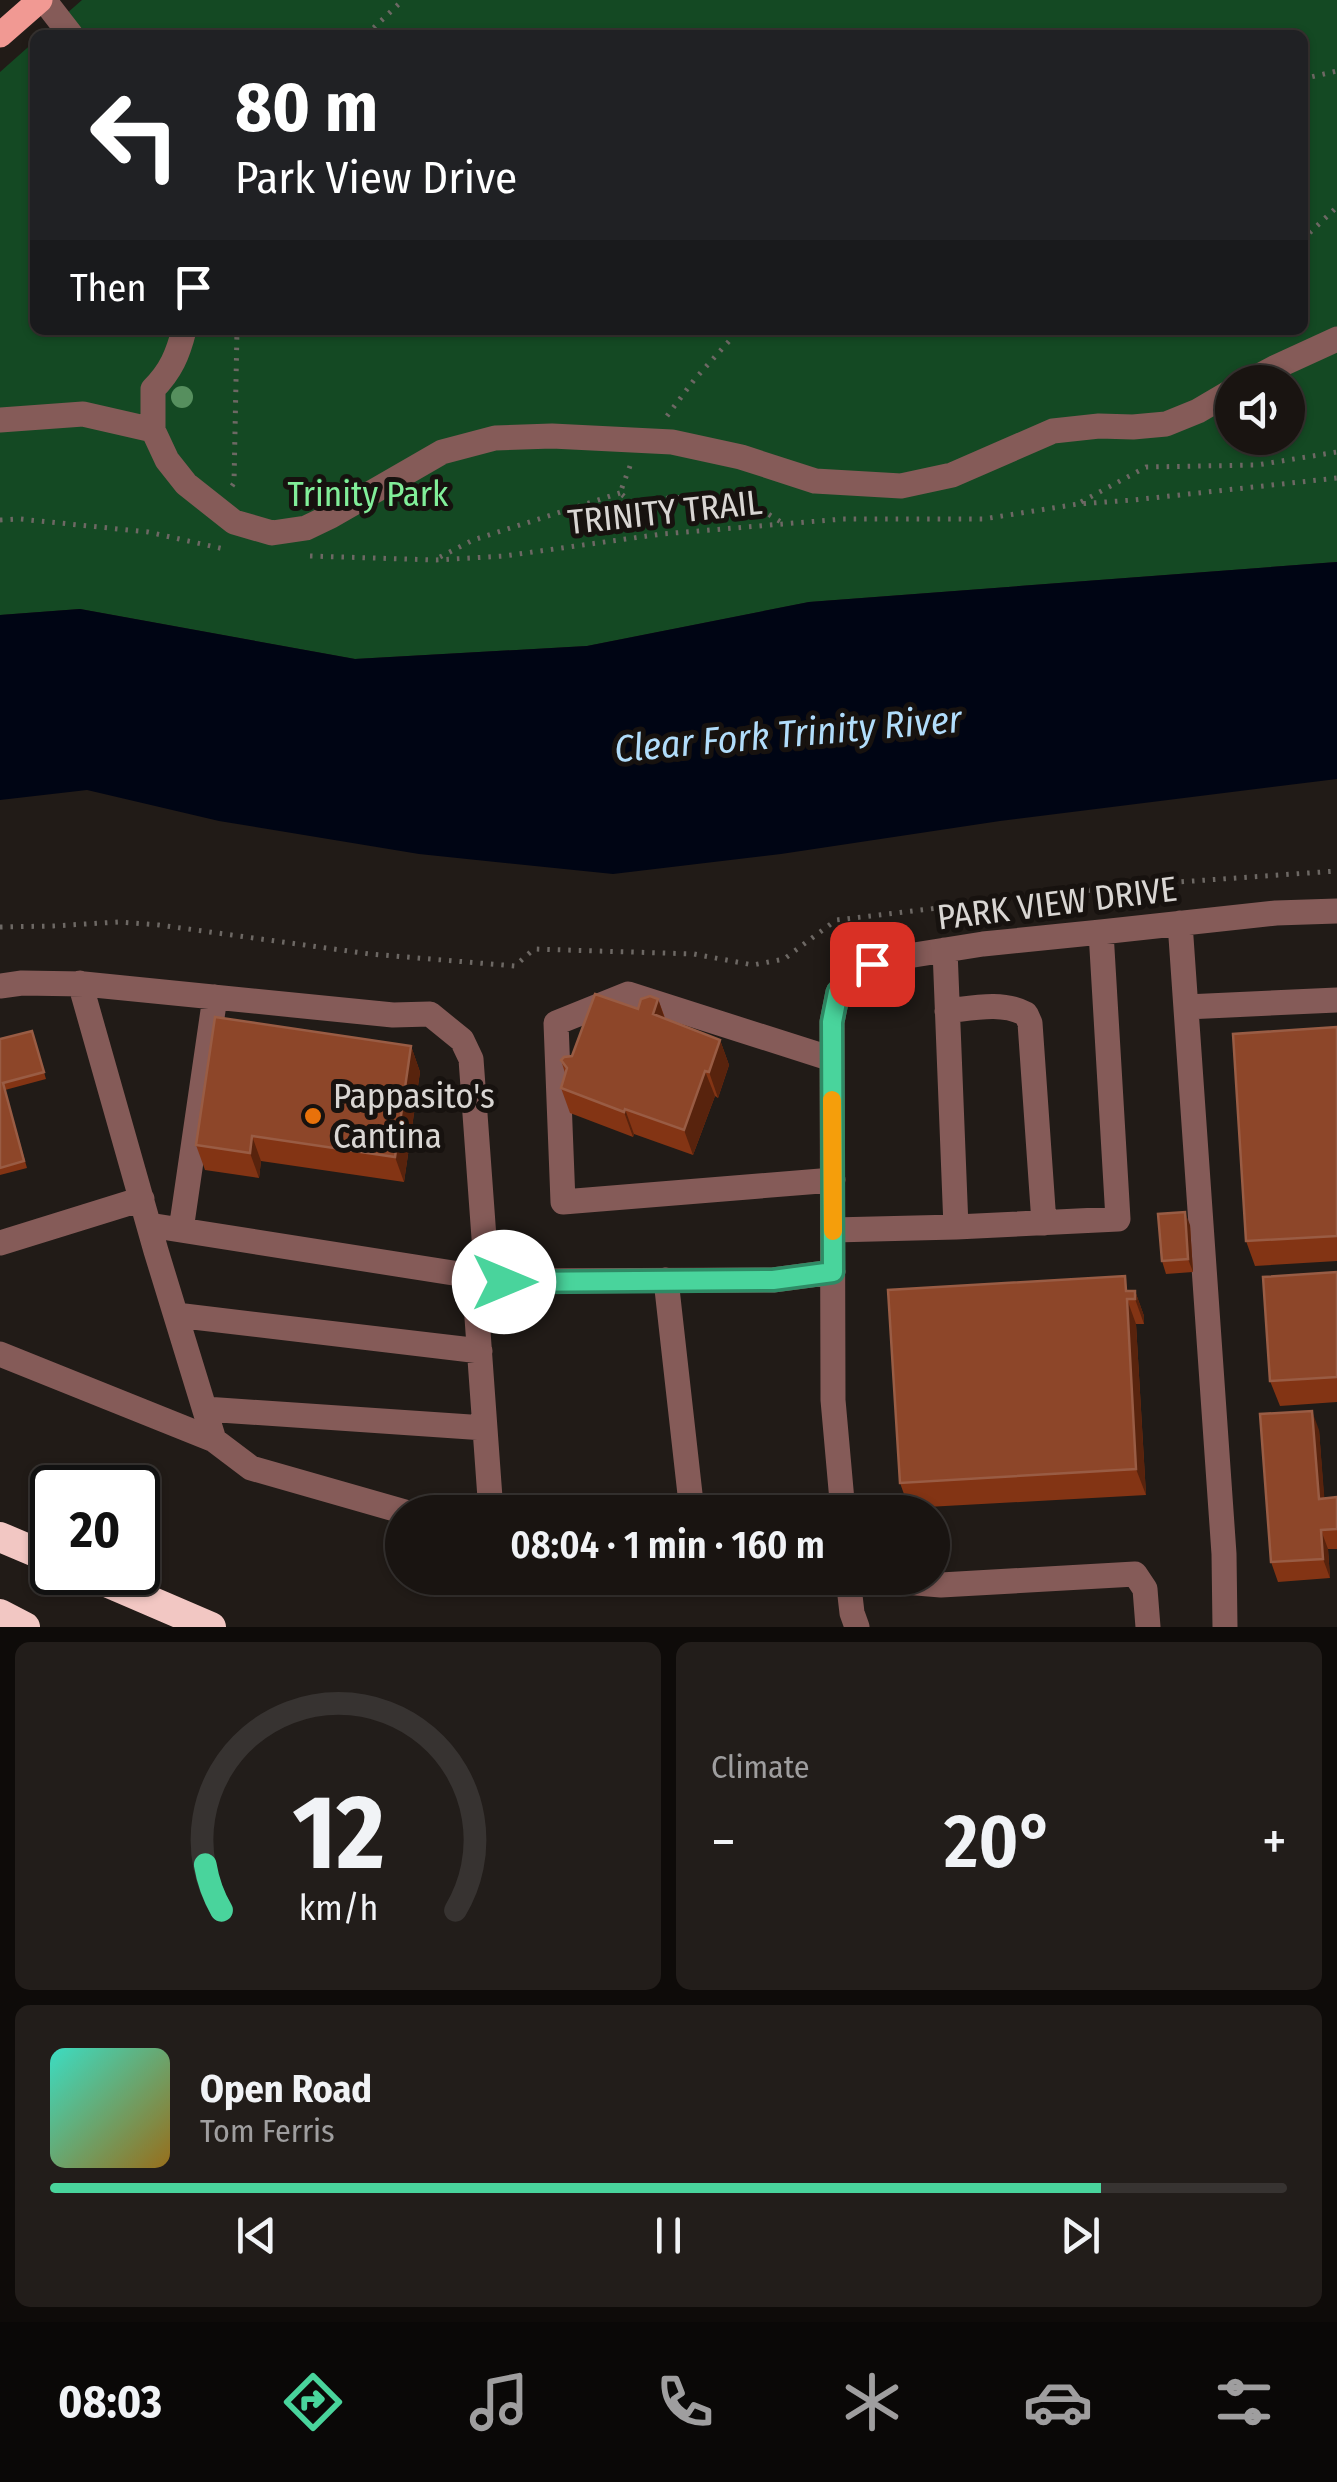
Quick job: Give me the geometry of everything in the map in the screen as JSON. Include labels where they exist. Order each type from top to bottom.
[{"type":"highway","points":[[0,1537],[30,1550]]},
{"type":"highway","points":[[137,1595],[211,1627]]},
{"type":"highway","points":[[0,1614],[25,1627]]},
{"type":"main road","points":[[0,35],[42,0]]},
{"type":"street","points":[[42,0],[68,30]]},
{"type":"street","points":[[183,335],[178,356],[153,389],[152,430],[167,460],[186,484],[234,522],[272,533],[306,528],[442,452],[495,438],[552,436],[672,442],[741,457],[815,482],[901,486],[952,474],[1054,431],[1166,424],[1215,402]]},
{"type":"street","points":[[1283,365],[1337,339]]},
{"type":"street","points":[[0,420],[82,414],[152,430]]},
{"type":"street","name":"PARK VIEW DRIVE","points":[[841,1495],[833,1400],[832,1022],[838,992],[872,964],[889,958],[1276,913],[1337,911]]},
{"type":"street","points":[[1180,924],[1224,1554],[1225,1627]]},
{"type":"street","points":[[832,1230],[1118,1219],[1102,932]]},
{"type":"street","points":[[945,950],[956,1226]]},
{"type":"street","points":[[80,983],[214,1440]]},
{"type":"street","points":[[0,986],[80,983],[393,1015],[430,1014],[462,1040],[471,1059],[481,1277],[480,1351],[490,1495]]},
{"type":"street","points":[[832,1059],[628,994],[556,1023],[563,1202],[833,1180]]},
{"type":"street","points":[[181,1230],[215,997]]},
{"type":"street","points":[[1186,1007],[1337,1000]]},
{"type":"street","points":[[947,1011],[1002,1006],[1026,1014],[1030,1023],[1044,1222]]},
{"type":"street","points":[[0,1242],[142,1199]]},
{"type":"street","points":[[149,1225],[504,1282],[773,1280],[833,1272]]},
{"type":"street","points":[[666,1280],[690,1495]]},
{"type":"street","points":[[176,1315],[480,1351]]},
{"type":"street","points":[[0,1354],[214,1440],[251,1468],[385,1506]]},
{"type":"street","points":[[205,1409],[485,1428]]},
{"type":"street","points":[[950,1584],[1135,1574],[1145,1590],[1148,1627]]},
{"type":"street","points":[[852,1595],[857,1627]]},
{"type":"path","points":[[371,30],[403,0]]},
{"type":"path","points":[[1308,78],[1337,72]]},
{"type":"path","points":[[1308,234],[1337,207]]},
{"type":"path","points":[[217,510],[234,483],[237,335]]},
{"type":"path","points":[[1078,504],[1146,467],[1257,465],[1337,452]]},
{"type":"path","name":"TRINITY TRAIL","points":[[297,556],[436,560],[504,556],[662,534],[843,519],[983,519],[1078,504],[1337,478]]},
{"type":"path","points":[[436,560],[474,540],[620,493]]},
{"type":"path","points":[[0,520],[148,532],[230,550]]},
{"type":"path","points":[[0,926],[118,922],[159,925],[370,954],[515,966],[534,949],[694,954],[753,965],[784,959],[836,920],[1136,885],[1337,872]]},
{"type":"green space","name":"Trinity Park","points":[[82,0],[1337,0],[1337,562],[809,602],[587,646],[355,659],[80,609],[0,615],[0,72],[30,45],[30,335],[1308,335],[1308,30],[48,30]]},
{"type":"water","name":"Clear Fork Trinity River","points":[[1337,562],[1337,779],[613,874],[419,854],[219,821],[87,790],[0,800],[0,615],[80,609],[355,659],[587,646],[809,602]]},
{"type":"building","points":[[595,994],[638,1009],[641,999],[650,996],[658,999],[653,1014],[720,1040],[684,1130],[561,1088],[567,1068],[561,1060],[572,1056]]},
{"type":"building","name":"Pappasito's Cantina","points":[[215,1017],[411,1046],[395,1157],[252,1136],[250,1153],[196,1145]]},
{"type":"building","points":[[1337,1027],[1337,1236],[1246,1241],[1233,1034]]},
{"type":"building","points":[[32,1031],[44,1072],[3,1083],[24,1161],[0,1168],[0,1039]]},
{"type":"building","points":[[1185,1212],[1188,1259],[1162,1261],[1158,1214]]},
{"type":"building","points":[[1337,1272],[1337,1377],[1270,1381],[1263,1277]]},
{"type":"building","points":[[1125,1276],[1126,1291],[1135,1291],[1135,1299],[1127,1299],[1136,1469],[900,1483],[888,1290]]},
{"type":"building","points":[[1312,1411],[1319,1499],[1337,1497],[1337,1529],[1321,1530],[1323,1559],[1271,1562],[1260,1414]]},
{"type":"slow traffic","points":[[832,1100],[833,1231]]},
{"type":"place","name":"Pappasito's Cantina","points":[[313,1116]]},
{"type":"route","points":[[504,1282],[773,1280],[833,1272],[832,1022],[838,992],[872,964]]}]
